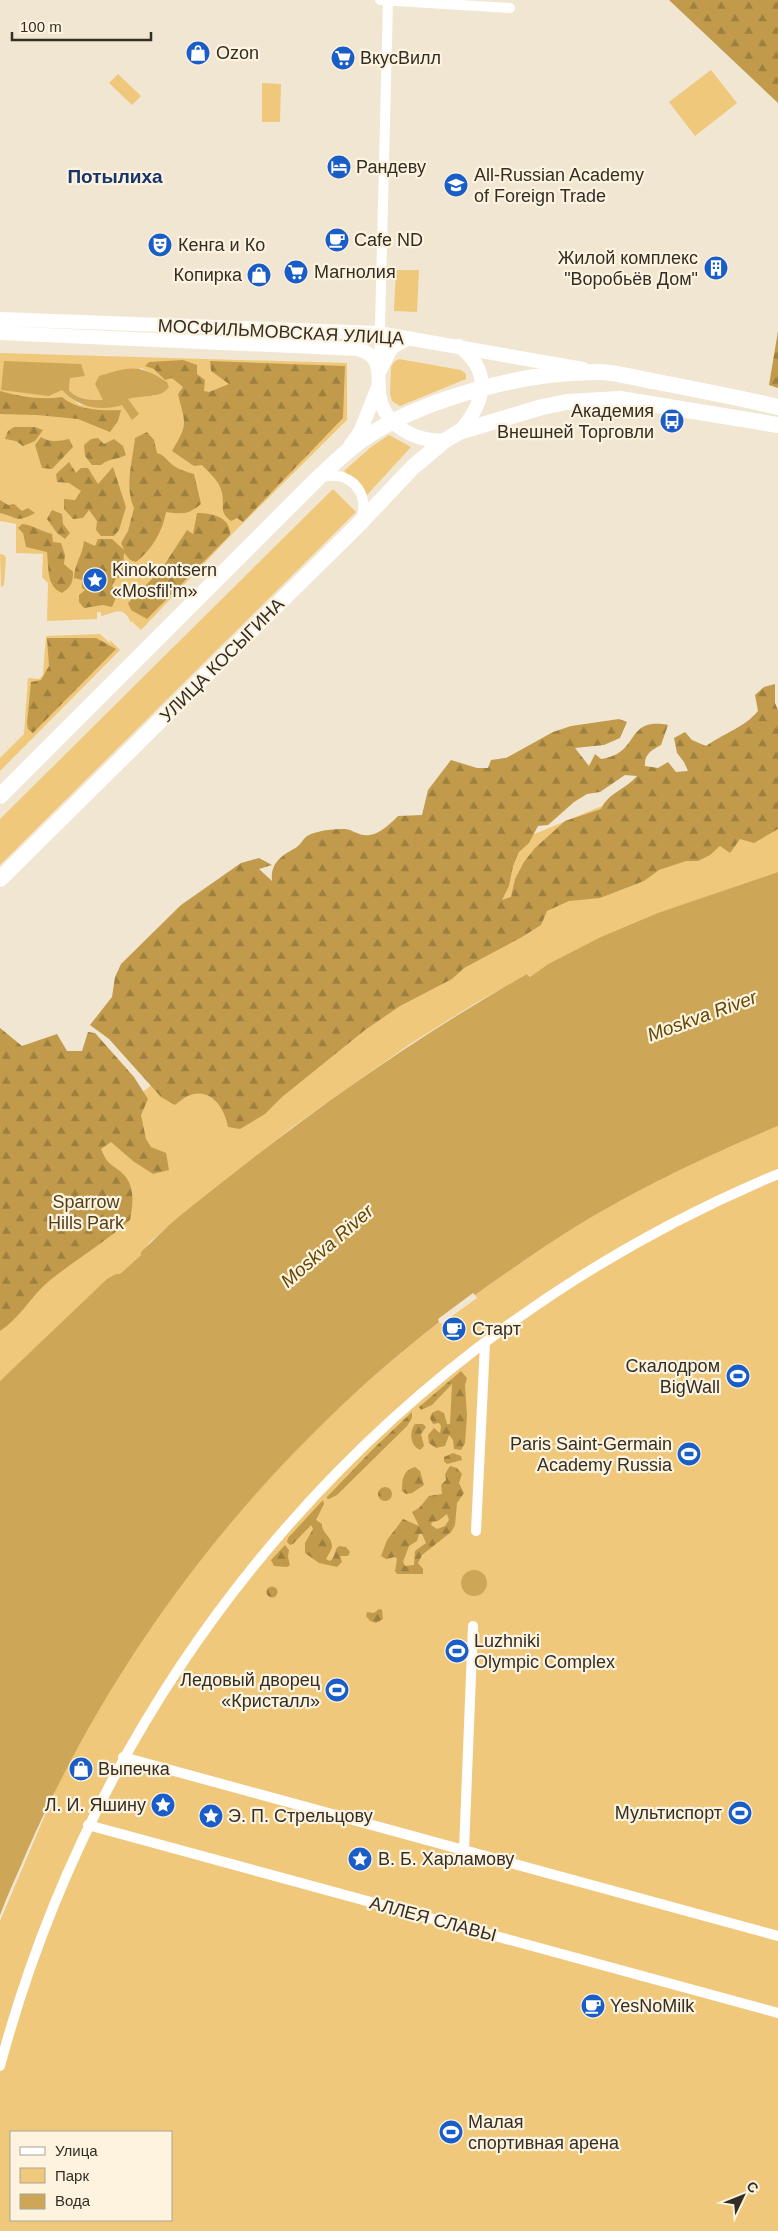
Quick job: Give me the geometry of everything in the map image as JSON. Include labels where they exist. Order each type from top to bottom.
[{"type":"main road","name":"МОСФИЛЬМОВСКАЯ УЛИЦА","points":[[0,319],[378,333],[598,371],[731,396],[778,407]]},
{"type":"main road","name":"МОСФИЛЬМОВСКАЯ УЛИЦА","points":[[0,333],[358,349],[370,356],[375,362],[378,379]]},
{"type":"main road","points":[[345,454],[360,432],[378,379],[392,348],[409,338]]},
{"type":"main road","name":"УЛИЦА КОСЫГИНА","points":[[459,346],[468,353],[476,364],[481,388],[476,412],[459,432]]},
{"type":"main road","points":[[0,796],[316,480],[371,434],[414,412],[481,388],[535,378],[598,371]]},
{"type":"main road","points":[[378,379],[381,404],[393,422],[416,437],[444,441]]},
{"type":"main road","points":[[636,400],[629,394],[627,388],[630,382],[644,380]]},
{"type":"main road","name":"УЛИЦА КОСЫГИНА","points":[[0,879],[360,523],[413,467],[444,441],[459,432],[542,406],[599,400],[636,400],[778,425]]},
{"type":"street","points":[[380,0],[510,8]]},
{"type":"street","points":[[378,379],[388,0]]},
{"type":"street","points":[[316,480],[336,475],[346,478],[355,484],[361,493],[364,503],[360,523]]},
{"type":"street","points":[[0,2066],[16,2004],[46,1922],[88,1825],[124,1757],[208,1625],[293,1519],[384,1427],[458,1363],[562,1288],[616,1254],[674,1222],[778,1174]]},
{"type":"street","points":[[476,1531],[485,1343]]},
{"type":"street","points":[[464,1850],[473,1626]]},
{"type":"street","points":[[124,1757],[778,1936]]},
{"type":"street","name":"АЛЛЕЯ СЛАВЫ","points":[[88,1825],[778,2013]]},
{"type":"green space","points":[[669,0],[778,0],[778,103]]},
{"type":"green space","points":[[711,70],[737,103],[695,136],[669,102]]},
{"type":"green space","points":[[118,74],[141,96],[132,105],[109,83]]},
{"type":"green space","points":[[262,83],[281,84],[280,122],[262,122]]},
{"type":"green space","points":[[396,270],[419,270],[417,312],[394,311]]},
{"type":"green space","points":[[778,331],[778,388],[769,385]]},
{"type":"green space","name":"Kinokontsern «Mosfil'm»","points":[[0,353],[347,363],[347,420],[237,529],[141,630],[131,621],[131,623],[125,613],[121,611],[101,616],[101,612],[97,612],[97,619],[47,621],[48,583],[42,577],[43,554],[16,553],[16,524],[0,521]],"holes":[[[4,361],[70,378],[69,390],[80,398],[93,400],[103,400],[141,368],[167,382],[154,396],[127,397],[80,405],[62,390]]]},
{"type":"green space","points":[[399,359],[461,370],[466,374],[466,379],[400,406],[392,401],[390,394],[391,367]]},
{"type":"green space","points":[[183,360],[197,365],[197,374],[205,380],[204,391],[209,392],[229,384],[211,371],[210,361],[345,366],[343,418],[243,522],[237,518],[231,521],[227,517],[223,511],[221,489],[202,465],[194,466],[172,451],[183,429],[184,418],[178,394],[183,387],[172,378],[165,380],[154,369],[145,366],[149,362]]},
{"type":"green space","points":[[0,391],[31,397],[62,397],[75,405],[97,410],[121,410],[118,421],[110,432],[78,419],[0,414]]},
{"type":"green space","points":[[14,427],[35,427],[43,430],[35,441],[23,446],[16,441],[5,439],[8,431]]},
{"type":"green space","points":[[147,432],[154,440],[157,453],[176,467],[194,474],[201,504],[185,513],[166,512],[162,527],[155,540],[147,552],[136,562],[130,560],[124,553],[123,567],[125,576],[116,578],[112,586],[118,593],[112,607],[103,605],[84,608],[79,602],[79,595],[85,590],[82,588],[82,580],[74,578],[84,541],[95,546],[98,539],[112,539],[124,550],[121,543],[128,531],[134,508],[129,483],[135,438]]},
{"type":"green space","points":[[389,435],[411,447],[367,495],[362,487],[344,471],[371,447]]},
{"type":"green space","points":[[41,437],[52,441],[69,439],[73,447],[52,469],[42,468],[35,445]]},
{"type":"green space","points":[[98,438],[104,444],[114,439],[123,446],[126,455],[101,465],[92,465],[85,456],[84,445],[91,439]]},
{"type":"green space","points":[[69,462],[76,473],[81,468],[88,468],[98,484],[113,467],[126,507],[119,530],[114,536],[101,536],[96,530],[97,521],[89,510],[83,518],[73,519],[64,509],[64,499],[75,500],[81,491],[69,483],[57,482],[56,474]]},
{"type":"green space","points":[[333,489],[356,512],[0,865],[0,819]]},
{"type":"green space","points":[[0,500],[8,505],[14,504],[22,511],[28,508],[35,513],[21,519],[0,513]]},
{"type":"green space","points":[[52,510],[62,514],[63,524],[70,533],[65,539],[57,533],[47,519]]},
{"type":"green space","points":[[197,513],[220,517],[227,524],[230,535],[147,619],[131,610],[128,603],[161,570],[187,530],[193,534]]},
{"type":"green space","points":[[22,524],[52,534],[53,542],[61,543],[65,555],[64,564],[73,572],[71,584],[62,593],[53,586],[51,581],[47,552],[26,547],[23,533],[18,528]]},
{"type":"green space","points":[[0,554],[6,558],[4,585],[1,587]]},
{"type":"green space","points":[[100,634],[110,643],[110,640],[120,650],[0,771],[0,758],[24,734],[28,678],[39,679],[43,675],[46,636]]},
{"type":"green space","points":[[47,638],[96,638],[116,649],[33,733],[28,729],[27,723],[31,682],[41,680],[49,666]]},
{"type":"green space","points":[[775,684],[775,703],[778,710],[778,829],[754,843],[740,839],[730,853],[720,846],[710,855],[698,861],[686,861],[659,870],[644,881],[600,898],[569,901],[547,911],[541,925],[464,968],[452,979],[400,1006],[365,1030],[282,1097],[265,1114],[240,1129],[228,1127],[220,1106],[210,1096],[196,1094],[186,1097],[175,1105],[161,1097],[109,1039],[90,1025],[112,997],[115,977],[121,964],[181,905],[241,863],[259,858],[272,865],[259,869],[272,881],[273,869],[278,860],[297,847],[311,834],[326,830],[345,829],[363,835],[370,835],[382,830],[398,816],[422,815],[428,790],[451,760],[477,768],[488,768],[491,760],[506,758],[553,732],[571,726],[619,719],[627,722],[620,738],[604,745],[575,748],[589,766],[595,754],[601,759],[614,756],[645,726],[654,724],[668,725],[661,745],[647,755],[645,766],[658,768],[668,762],[676,772],[688,771],[677,753],[674,738],[685,732],[692,740],[706,746],[740,726],[758,711],[755,695],[764,687]],"holes":[[[625,775],[637,776],[608,799],[601,809],[565,821],[535,848],[524,862],[515,879],[511,897],[502,900],[509,886],[513,866],[519,852],[529,843],[538,826],[548,825],[574,802],[587,794],[600,792]]]},
{"type":"green space","name":"Sparrow Hills Park","points":[[769,737],[778,738],[778,872],[662,913],[550,963],[547,967],[530,977],[528,974],[474,1004],[410,1044],[294,1126],[181,1215],[149,1243],[141,1255],[120,1274],[116,1274],[0,1381],[0,1199],[104,1123],[223,1028],[527,837]]},
{"type":"green space","points":[[0,1028],[22,1046],[57,1034],[67,1051],[82,1051],[88,1032],[95,1033],[134,1077],[148,1099],[141,1115],[146,1139],[151,1147],[166,1153],[169,1170],[153,1174],[133,1161],[111,1142],[101,1149],[107,1161],[126,1177],[129,1183],[132,1194],[130,1220],[49,1281],[14,1320],[0,1331]]},
{"type":"green space","name":"Luzhniki Olympic Complex","points":[[778,1126],[778,2231],[0,2231],[0,1921],[53,1793],[113,1683],[146,1632],[220,1534],[303,1443],[392,1360],[439,1322],[441,1324],[477,1298],[475,1295],[574,1227],[689,1165]]},
{"type":"green space","points":[[461,1371],[467,1378],[465,1385],[467,1416],[465,1443],[461,1450],[454,1449],[453,1440],[449,1435],[445,1446],[436,1448],[429,1443],[428,1435],[434,1428],[440,1433],[441,1426],[439,1423],[433,1424],[430,1418],[432,1413],[438,1410],[444,1413],[447,1424],[450,1424],[452,1384],[432,1405],[421,1410],[419,1407]]},
{"type":"green space","points":[[412,1412],[412,1418],[407,1426],[337,1495],[329,1499],[326,1498],[374,1448]]},
{"type":"green space","points":[[415,1424],[423,1424],[426,1427],[421,1434],[424,1446],[420,1450],[412,1442],[412,1431]]},
{"type":"green space","points":[[453,1453],[461,1456],[462,1460],[447,1464],[444,1461],[444,1457]]},
{"type":"green space","points":[[450,1466],[457,1468],[462,1474],[459,1483],[464,1493],[457,1503],[455,1525],[451,1532],[422,1555],[418,1563],[423,1569],[423,1574],[397,1574],[395,1571],[397,1559],[395,1557],[386,1559],[381,1556],[387,1540],[403,1519],[419,1526],[412,1512],[419,1508],[429,1496],[442,1494],[441,1485],[446,1480],[445,1474]],"holes":[[[447,1514],[449,1520],[445,1526],[437,1529],[431,1525],[432,1522],[438,1521]],[[419,1534],[422,1534],[426,1543],[415,1551],[414,1565],[405,1566],[403,1562],[409,1546],[417,1541]]]},
{"type":"green space","points":[[415,1467],[420,1471],[424,1485],[412,1493],[406,1494],[402,1491],[404,1476],[408,1470]]},
{"type":"green space","points":[[382,1487],[388,1487],[392,1494],[388,1501],[382,1501],[378,1497],[378,1491]]},
{"type":"green space","points":[[323,1500],[324,1504],[316,1520],[322,1524],[323,1530],[332,1544],[326,1559],[330,1561],[332,1559],[339,1546],[346,1547],[350,1552],[348,1556],[340,1556],[342,1562],[337,1567],[319,1563],[305,1553],[305,1543],[313,1529],[311,1525],[293,1544],[290,1545],[287,1542],[288,1538]]},
{"type":"green space","points":[[285,1545],[289,1550],[290,1565],[287,1567],[274,1566],[271,1560]]},
{"type":"green space","points":[[272,1586],[278,1592],[272,1598],[266,1592]]},
{"type":"green space","points":[[379,1609],[382,1610],[383,1619],[376,1623],[370,1621],[366,1616],[367,1612],[374,1613]]},
{"type":"water","points":[[4,361],[81,364],[85,376],[70,378],[69,390],[80,398],[103,400],[95,384],[99,376],[134,368],[157,376],[167,382],[169,387],[156,395],[128,399],[139,414],[132,420],[122,405],[106,408],[90,407],[68,396],[62,390],[49,396],[1,390]]},
{"type":"water","name":"Moskva River","points":[[778,872],[778,1126],[689,1165],[631,1195],[574,1227],[475,1295],[473,1293],[438,1319],[439,1322],[374,1376],[312,1434],[255,1495],[201,1560],[151,1628],[106,1699],[64,1773],[28,1849],[0,1915],[0,1381],[107,1279],[120,1274],[182,1214],[307,1117],[437,1028],[527,974],[530,977],[550,963],[601,937],[658,913]]},
{"type":"water","points":[[474,1570],[483,1574],[487,1583],[483,1592],[474,1596],[465,1592],[461,1583],[465,1574]]},
{"type":"place","name":"Ozon","points":[[198,53]]},
{"type":"place","name":"ВкусВилл","points":[[343,58]]},
{"type":"place","name":"Рандеву","points":[[339,167]]},
{"type":"place","name":"All-Russian Academy of Foreign Trade","points":[[456,185]]},
{"type":"place","name":"Cafe ND","points":[[337,240]]},
{"type":"place","name":"Кенга и Ко","points":[[160,245]]},
{"type":"place","name":"Жилой комплекс \"Воробьёв Дом\"","points":[[716,268]]},
{"type":"place","name":"Магнолия","points":[[296,272]]},
{"type":"place","name":"Копирка","points":[[259,275]]},
{"type":"place","name":"Академия Внешней Торговли","points":[[672,421]]},
{"type":"place","name":"Kinokontsern «Mosfil'm»","points":[[95,580]]},
{"type":"place","name":"Старт","points":[[454,1329]]},
{"type":"place","name":"Скалодром BigWall","points":[[738,1376]]},
{"type":"place","name":"Paris Saint-Germain Academy Russia","points":[[689,1454]]},
{"type":"place","name":"Luzhniki Olympic Complex","points":[[457,1651]]},
{"type":"place","name":"Ледовый дворец «Кристалл»","points":[[337,1690]]},
{"type":"place","name":"Выпечка","points":[[81,1769]]},
{"type":"place","name":"Л. И. Яшину","points":[[163,1805]]},
{"type":"place","name":"Мультиспорт","points":[[740,1813]]},
{"type":"place","name":"Э. П. Стрельцову","points":[[211,1816]]},
{"type":"place","name":"В. Б. Харламову","points":[[360,1859]]},
{"type":"place","name":"YesNoMilk","points":[[593,2006]]},
{"type":"place","name":"Малая спортивная арена","points":[[451,2132]]},
{"type":"district","name":"Потылиха","points":[[115,176]]}]
